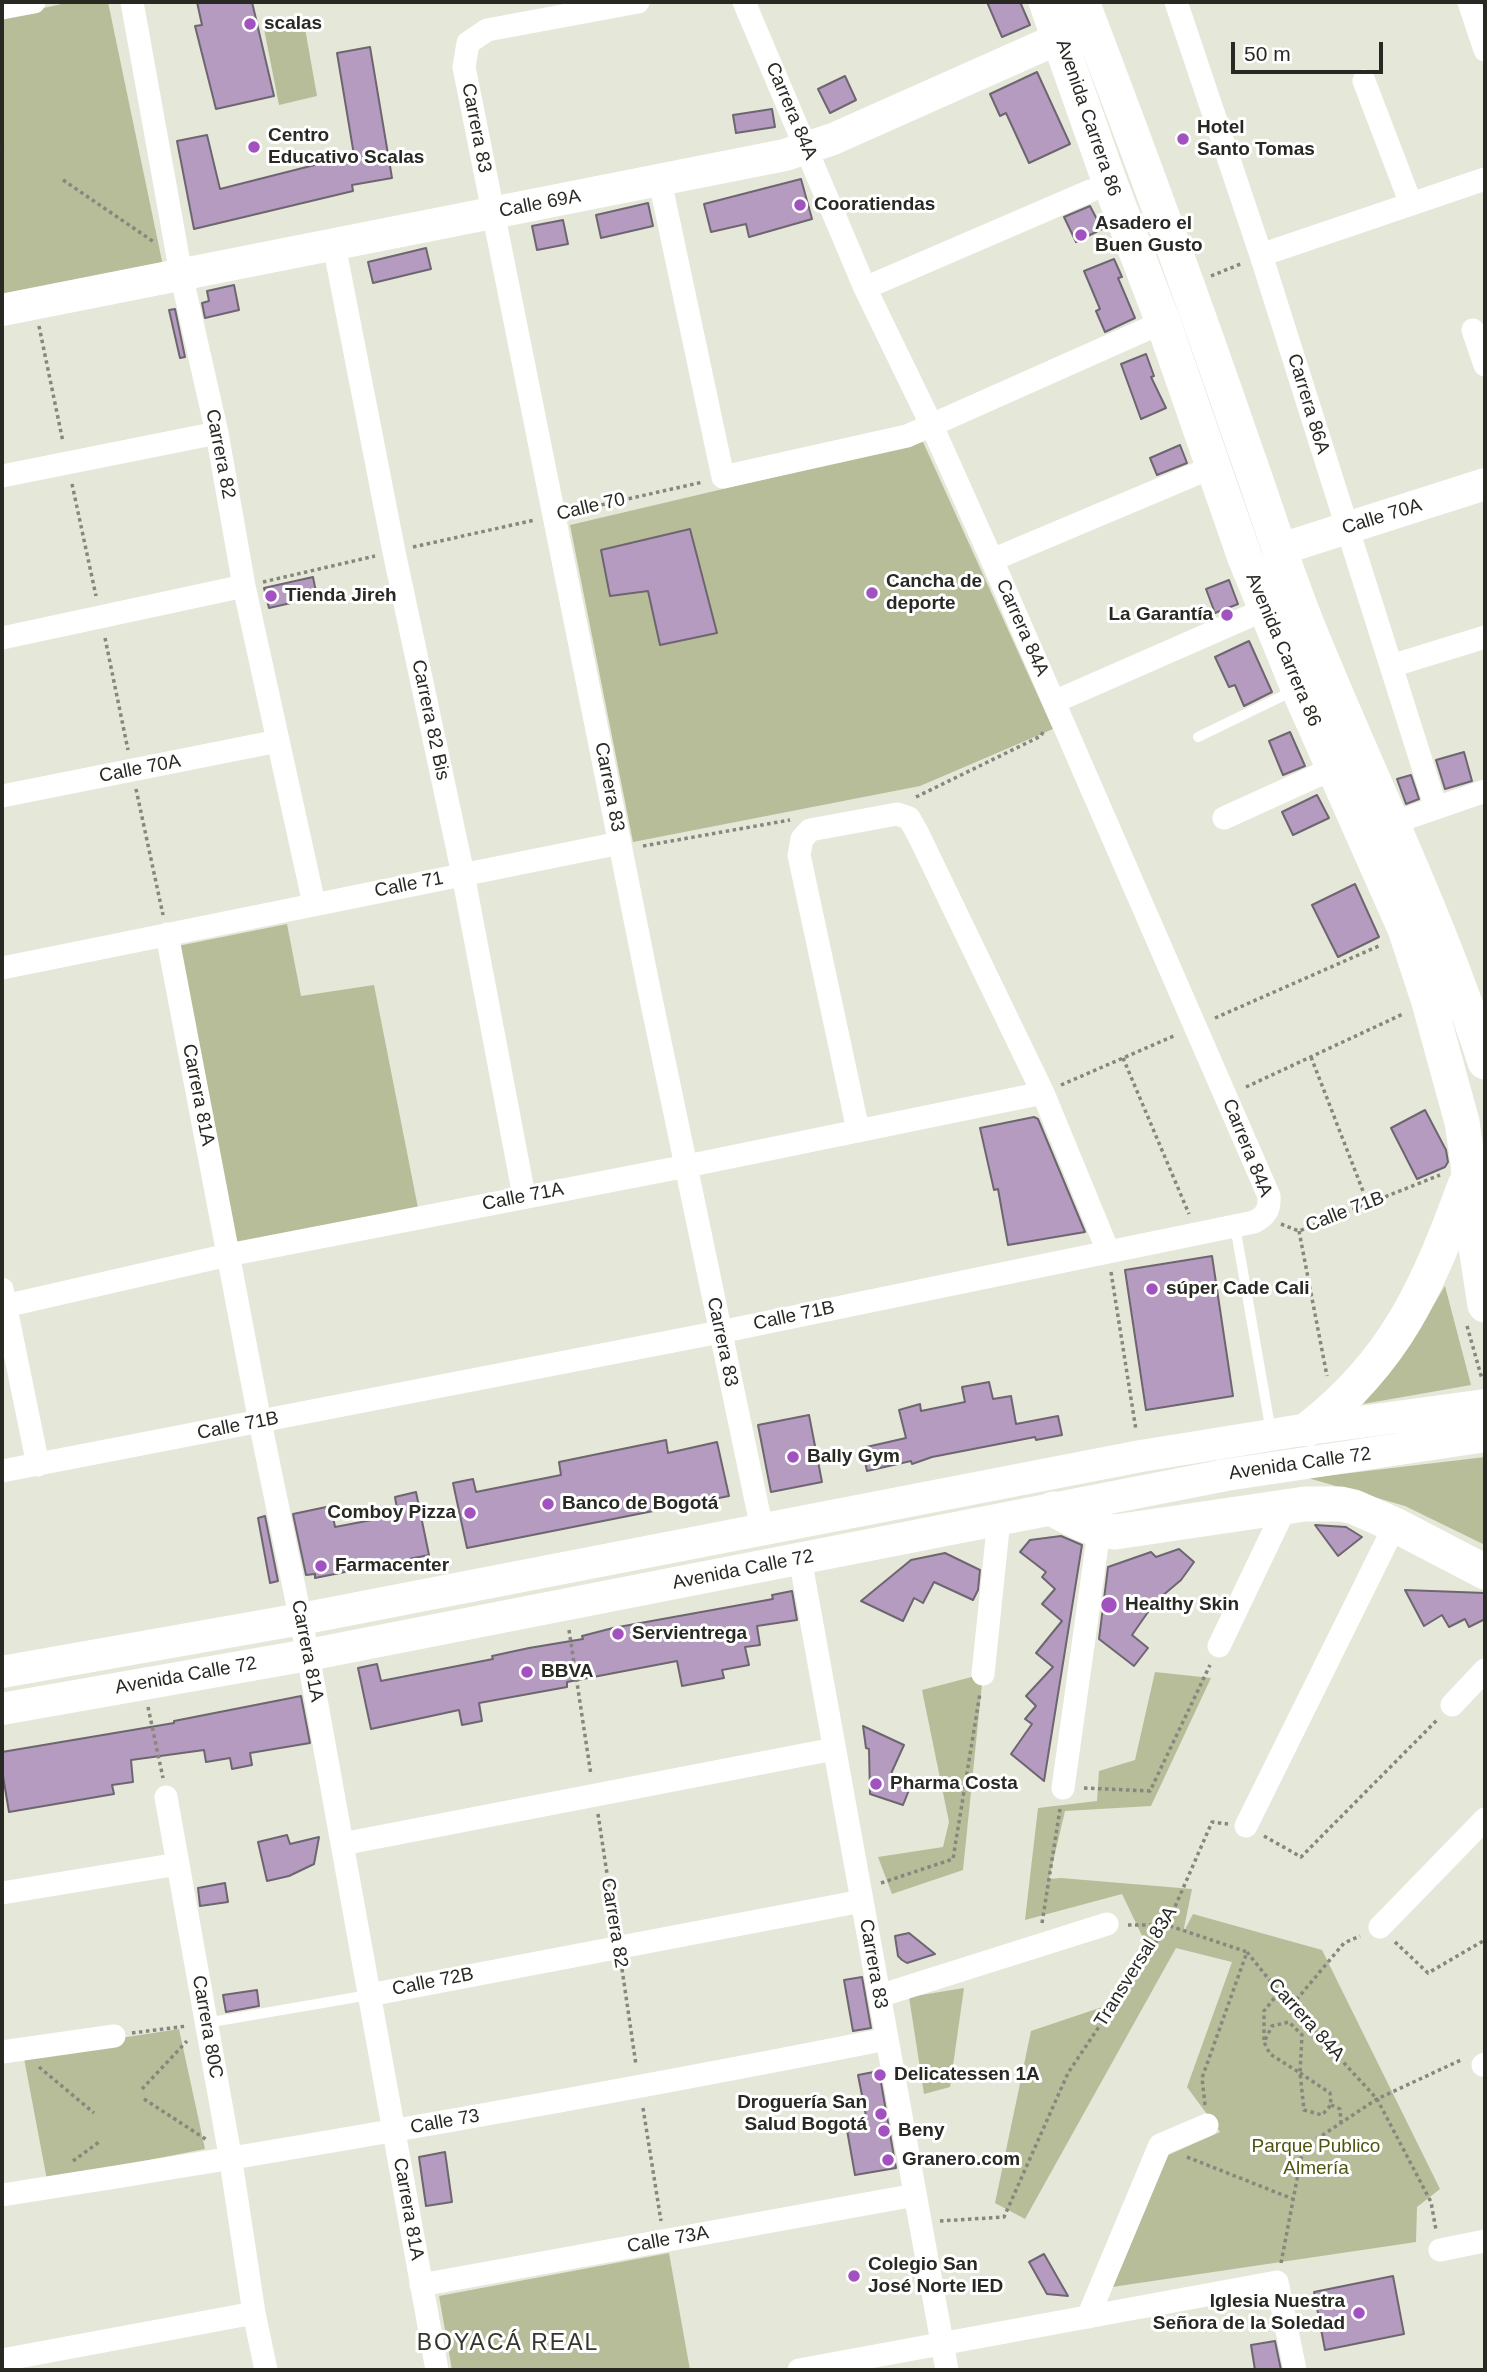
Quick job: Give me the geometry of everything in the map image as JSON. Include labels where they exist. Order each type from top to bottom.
[{"type":"main road","name":"Avenida Carrera 86","points":[[1046,2],[1163,322],[1245,558],[1298,688],[1405,929],[1456,1099],[1466,1146],[1454,1175],[1485,1305]]},
{"type":"main road","name":"Avenida Carrera 86","points":[[1084,2],[1247,453],[1278,550],[1310,634],[1393,822],[1457,978],[1485,1062]]},
{"type":"main road","name":"Calle 69A","points":[[2,310],[660,181],[807,148],[1060,38]]},
{"type":"main road","name":"Calle 70A","points":[[1278,550],[1485,484]]},
{"type":"main road","points":[[1308,1429],[1348,1396],[1370,1372],[1423,1289],[1434,1265],[1454,1175]]},
{"type":"main road","name":"Avenida Calle 72","points":[[2,1672],[301,1619],[1141,1456],[1308,1429],[1485,1405]]},
{"type":"main road","name":"Avenida Calle 72","points":[[2,1709],[308,1655],[1226,1475],[1485,1436]]},
{"type":"main road","points":[[1053,1509],[1100,1531],[1128,1531],[1286,1506],[1341,1504],[1395,1525],[1485,1572]]},
{"type":"street","points":[[2,8],[34,2]]},
{"type":"street","name":"Carrera 82","points":[[132,2],[181,274],[217,433],[244,586],[314,904]]},
{"type":"street","points":[[575,7],[638,2]]},
{"type":"street","name":"Carrera 84A","points":[[744,2],[864,288],[932,426],[992,560],[1269,1196],[1269,1207],[1262,1218]]},
{"type":"street","name":"Carrera 86A","points":[[1176,2],[1261,255],[1436,808]]},
{"type":"street","points":[[1469,2],[1485,50]]},
{"type":"street","name":"Carrera 83","points":[[575,7],[486,30],[468,43],[464,67],[762,1530]]},
{"type":"street","points":[[1364,82],[1411,204]]},
{"type":"street","points":[[1261,255],[1485,179]]},
{"type":"street","points":[[660,181],[723,477],[907,436],[1163,322]]},
{"type":"street","points":[[864,288],[1090,191]]},
{"type":"street","name":"Carrera 82 Bis","points":[[334,245],[394,552],[463,874],[524,1196]]},
{"type":"street","points":[[1473,330],[1485,365]]},
{"type":"street","points":[[2,476],[217,433]]},
{"type":"street","points":[[992,560],[1196,474]]},
{"type":"street","points":[[2,638],[244,586]]},
{"type":"street","points":[[1054,702],[1266,609]]},
{"type":"street","points":[[1391,666],[1485,637]]},
{"type":"street","name":"Calle 70A","points":[[2,796],[278,741]]},
{"type":"street","points":[[1224,818],[1334,768]]},
{"type":"street","points":[[1393,822],[1485,791]]},
{"type":"street","points":[[858,1130],[799,855],[806,835],[903,816],[1043,1094],[1108,1251]]},
{"type":"street","name":"Calle 71","points":[[2,968],[620,843]]},
{"type":"street","name":"Carrera 81A","points":[[167,934],[260,1422],[308,1655],[436,2370]]},
{"type":"street","name":"Calle 71A","points":[[3,1298],[688,1166],[1043,1094]]},
{"type":"street","name":"Calle 71B","points":[[2,1471],[720,1332],[1235,1226],[1262,1218]]},
{"type":"street","points":[[3,1298],[38,1465]]},
{"type":"street","points":[[1219,1646],[1286,1506]]},
{"type":"street","points":[[984,1674],[999,1519]]},
{"type":"street","points":[[1246,1826],[1395,1525]]},
{"type":"street","points":[[1063,1788],[1100,1531]]},
{"type":"street","name":"Carrera 83","points":[[800,1558],[947,2370]]},
{"type":"street","points":[[1452,1705],[1485,1670]]},
{"type":"street","points":[[342,1844],[834,1749]]},
{"type":"street","name":"Carrera 80C","points":[[166,1797],[266,2370]]},
{"type":"street","points":[[1380,1927],[1485,1819]]},
{"type":"street","points":[[2,1894],[178,1864]]},
{"type":"street","name":"Calle 72B","points":[[369,1995],[618,1947],[861,1895]]},
{"type":"street","points":[[879,1996],[1107,1924]]},
{"type":"street","points":[[10,2051],[114,2036]]},
{"type":"street","name":"Calle 73","points":[[2,2196],[640,2088],[887,2039]]},
{"type":"street","points":[[1088,2317],[1160,2146],[1207,2125]]},
{"type":"street","name":"Calle 73A","points":[[421,2284],[915,2194]]},
{"type":"street","points":[[1440,2250],[1485,2241]]},
{"type":"street","points":[[799,2370],[1278,2282],[1296,2370]]},
{"type":"street","points":[[2,2360],[254,2313]]},
{"type":"lane","points":[[1198,737],[1298,688]]},
{"type":"lane","points":[[1235,1226],[1271,1435]]},
{"type":"lane","name":"Calle 72B","points":[[206,2023],[369,1995]]},
{"type":"path","points":[[63,180],[159,245]]},
{"type":"path","points":[[1187,286],[1261,255]]},
{"type":"path","name":"Calle 70","points":[[244,586],[723,477]]},
{"type":"path","points":[[903,816],[918,795],[1041,736],[1054,702]]},
{"type":"path","points":[[620,843],[641,846],[802,818],[806,835]]},
{"type":"path","points":[[1226,1096],[1405,1013]]},
{"type":"path","points":[[1311,1057],[1368,1204]]},
{"type":"path","points":[[1123,1058],[1197,1233]]},
{"type":"path","name":"Calle 71B","points":[[1262,1218],[1299,1231],[1454,1175]]},
{"type":"path","points":[[1299,1231],[1327,1380]]},
{"type":"path","points":[[1108,1251],[1141,1456]]},
{"type":"path","name":"Carrera 82","points":[[565,1605],[664,2240]]},
{"type":"path","points":[[1039,1946],[1063,1788],[1150,1790],[1219,1646]]},
{"type":"path","points":[[861,1895],[953,1859],[984,1674]]},
{"type":"path","points":[[144,1684],[166,1797]]},
{"type":"path","points":[[1246,1826],[1301,1857],[1452,1705]]},
{"type":"path","name":"Transversal 83A","points":[[920,2222],[1004,2217],[1068,2073],[1167,1925],[1212,1822],[1246,1826]]},
{"type":"path","points":[[1107,1924],[1167,1925],[1247,1952]]},
{"type":"path","points":[[1292,2006],[1344,1943],[1380,1927],[1429,1973],[1485,1940]]},
{"type":"path","name":"Carrera 84A","points":[[1247,1952],[1279,1992],[1377,2099],[1432,2202],[1440,2250]]},
{"type":"path","name":"Carrera 84A","points":[[1207,2125],[1202,2078],[1247,1952]]},
{"type":"path","points":[[1279,1992],[1264,2011],[1264,2042],[1270,2054],[1329,2093],[1331,2105]]},
{"type":"path","points":[[1264,2042],[1272,2025],[1289,2022],[1302,2035],[1300,2073],[1304,2110],[1322,2115],[1331,2105]]},
{"type":"path","points":[[114,2036],[206,2023]]},
{"type":"path","points":[[142,2089],[206,2023]]},
{"type":"path","points":[[10,2051],[94,2113]]},
{"type":"path","points":[[1278,2282],[1303,2148],[1377,2099],[1475,2053],[1484,2064]]},
{"type":"path","points":[[144,2099],[230,2157]]},
{"type":"path","points":[[1331,2105],[1340,2109],[1341,2123]]},
{"type":"path","points":[[1160,2146],[1293,2199]]},
{"type":"green space","points":[[71,2],[108,2],[163,266],[2,302],[2,17]]},
{"type":"green space","points":[[303,17],[317,96],[279,105],[263,24]]},
{"type":"green space","points":[[923,442],[1053,729],[920,786],[633,842],[570,525]]},
{"type":"green space","points":[[287,924],[301,996],[374,985],[418,1208],[234,1245],[173,947]]},
{"type":"green space","points":[[1445,1286],[1471,1385],[1363,1404],[1405,1352]]},
{"type":"green space","points":[[1485,1457],[1485,1545],[1405,1506],[1308,1478]]},
{"type":"green space","name":"Parque Publico Almería","points":[[1155,1672],[1211,1678],[1151,1806],[1065,1811],[1049,1879],[1192,1889],[1183,1933],[1193,1914],[1322,1950],[1440,2189],[1417,2207],[1416,2242],[1112,2287],[1166,2156],[1220,2132],[1187,2087],[1232,1962],[1176,1948],[1025,2219],[995,2203],[1031,2031],[1123,2000],[1146,1944],[1122,1894],[1025,1920],[1038,1808],[1097,1801],[1099,1771],[1135,1760]]},
{"type":"green space","points":[[983,1674],[963,1870],[892,1894],[878,1857],[943,1847],[949,1822],[922,1690]]},
{"type":"green space","points":[[964,1988],[950,2087],[924,2094],[909,1997]]},
{"type":"green space","points":[[179,2029],[205,2149],[47,2180],[23,2053]]},
{"type":"green space","points":[[669,2253],[690,2370],[452,2370],[439,2296]]},
{"type":"building","points":[[197,2],[252,2],[274,96],[216,109],[195,26],[202,25]]},
{"type":"building","points":[[987,2],[1020,2],[1030,25],[1002,37]]},
{"type":"building","points":[[370,47],[392,178],[352,185],[353,191],[194,229],[177,141],[207,135],[220,189],[354,155],[337,53]]},
{"type":"building","points":[[1037,72],[1070,144],[1029,163],[1006,113],[1000,116],[990,94]]},
{"type":"building","points":[[845,76],[856,100],[830,113],[818,89]]},
{"type":"building","points":[[772,109],[775,127],[736,133],[733,115]]},
{"type":"building","points":[[801,179],[812,219],[749,237],[746,224],[711,232],[704,204]]},
{"type":"building","points":[[648,203],[653,226],[601,238],[596,215]]},
{"type":"building","points":[[1090,206],[1102,229],[1076,242],[1064,217]]},
{"type":"building","points":[[563,220],[568,244],[537,250],[532,226]]},
{"type":"building","points":[[426,248],[431,269],[373,283],[368,262]]},
{"type":"building","points":[[1114,259],[1122,277],[1118,278],[1135,318],[1105,332],[1096,311],[1100,309],[1084,271]]},
{"type":"building","points":[[234,285],[239,310],[205,318],[202,303],[209,301],[207,291]]},
{"type":"building","points":[[175,309],[185,357],[180,358],[169,310]]},
{"type":"building","points":[[1146,354],[1154,376],[1151,377],[1166,408],[1141,419],[1121,364]]},
{"type":"building","points":[[1180,445],[1187,463],[1157,475],[1150,458]]},
{"type":"building","points":[[690,529],[717,633],[660,645],[648,591],[610,596],[601,550]]},
{"type":"building","points":[[313,577],[317,597],[269,608],[264,588]]},
{"type":"building","points":[[1229,580],[1238,604],[1215,613],[1206,589]]},
{"type":"building","points":[[1249,641],[1272,692],[1244,706],[1235,685],[1229,687],[1215,657]]},
{"type":"building","points":[[1290,732],[1305,766],[1283,775],[1269,741]]},
{"type":"building","points":[[1464,752],[1472,781],[1445,789],[1436,760]]},
{"type":"building","points":[[1411,775],[1419,799],[1406,804],[1397,779]]},
{"type":"building","points":[[1317,795],[1329,818],[1293,835],[1282,812]]},
{"type":"building","points":[[1355,884],[1379,937],[1338,957],[1312,905]]},
{"type":"building","points":[[1425,1110],[1446,1150],[1448,1162],[1445,1167],[1417,1179],[1391,1128]]},
{"type":"building","points":[[1034,1117],[1038,1119],[1085,1232],[1008,1245],[998,1189],[994,1190],[980,1128]]},
{"type":"building","points":[[1212,1256],[1233,1396],[1146,1410],[1125,1270]]},
{"type":"building","points":[[989,1382],[993,1399],[1011,1396],[1016,1424],[1058,1416],[1062,1435],[1036,1440],[1035,1437],[867,1471],[862,1448],[906,1438],[899,1410],[920,1404],[921,1411],[965,1402],[962,1387]]},
{"type":"building","points":[[809,1415],[822,1482],[771,1492],[758,1425]]},
{"type":"building","points":[[666,1440],[668,1453],[717,1442],[729,1496],[467,1548],[453,1483],[473,1479],[476,1492],[561,1475],[559,1462]]},
{"type":"building","points":[[416,1492],[429,1555],[315,1578],[315,1574],[306,1575],[293,1514],[331,1506],[335,1527],[398,1515],[395,1497]]},
{"type":"building","points":[[265,1516],[278,1581],[270,1583],[258,1518]]},
{"type":"building","points":[[1315,1525],[1346,1527],[1362,1537],[1338,1556]]},
{"type":"building","points":[[1061,1536],[1082,1545],[1044,1781],[1011,1754],[1032,1724],[1025,1719],[1036,1706],[1026,1696],[1053,1667],[1036,1653],[1062,1621],[1042,1604],[1055,1589],[1042,1577],[1046,1572],[1020,1552],[1030,1540]]},
{"type":"building","points":[[1179,1549],[1194,1562],[1181,1580],[1155,1602],[1132,1635],[1148,1648],[1134,1666],[1099,1639],[1108,1567],[1151,1552],[1156,1557]]},
{"type":"building","points":[[945,1553],[980,1570],[978,1590],[973,1600],[934,1582],[923,1603],[914,1598],[903,1621],[861,1601],[911,1560]]},
{"type":"building","points":[[1405,1590],[1485,1593],[1485,1619],[1469,1627],[1465,1619],[1449,1627],[1442,1615],[1424,1626]]},
{"type":"building","points":[[792,1591],[797,1620],[757,1626],[760,1645],[745,1647],[749,1665],[722,1670],[724,1678],[682,1686],[677,1661],[567,1682],[567,1687],[479,1703],[482,1721],[462,1725],[459,1710],[371,1729],[358,1668],[377,1664],[381,1681],[493,1659],[492,1656],[529,1648],[583,1639],[582,1636],[613,1628],[773,1599],[772,1595]]},
{"type":"building","points":[[301,1696],[310,1743],[250,1753],[252,1765],[232,1769],[230,1758],[206,1762],[204,1750],[131,1760],[133,1782],[112,1785],[114,1794],[9,1812],[2,1752],[174,1723]]},
{"type":"building","points":[[863,1726],[904,1745],[889,1778],[911,1785],[903,1805],[870,1794],[869,1749],[866,1748]]},
{"type":"building","points":[[287,1835],[290,1844],[319,1837],[314,1864],[289,1876],[267,1881],[258,1842]]},
{"type":"building","points":[[225,1883],[228,1902],[200,1906],[198,1888]]},
{"type":"building","points":[[909,1933],[935,1954],[907,1963],[902,1960],[898,1956],[895,1936]]},
{"type":"building","points":[[862,1977],[871,2028],[853,2031],[844,1980]]},
{"type":"building","points":[[257,1990],[259,2006],[226,2012],[223,1995]]},
{"type":"building","points":[[879,2071],[896,2168],[855,2175],[847,2130],[868,2126],[858,2075]]},
{"type":"building","points":[[445,2152],[452,2202],[426,2206],[419,2157]]},
{"type":"building","points":[[1044,2254],[1068,2296],[1047,2294],[1029,2262]]},
{"type":"building","name":"Iglesia Nuestra Señora de la Soledad","points":[[1393,2276],[1404,2334],[1325,2350],[1314,2292]]},
{"type":"building","points":[[1275,2341],[1281,2370],[1255,2370],[1251,2345]]},
{"type":"place","name":"scalas","points":[[250,24]]},
{"type":"place","name":"Hotel Santo Tomas","points":[[1183,139]]},
{"type":"place","name":"Centro Educativo Scalas","points":[[254,147]]},
{"type":"place","name":"Cooratiendas","points":[[800,205]]},
{"type":"place","name":"Asadero el Buen Gusto","points":[[1081,235]]},
{"type":"place","name":"Cancha de deporte","points":[[872,593]]},
{"type":"place","name":"Tienda Jireh","points":[[271,596]]},
{"type":"place","name":"La Garantía","points":[[1227,615]]},
{"type":"place","name":"súper Cade Cali","points":[[1152,1289]]},
{"type":"place","name":"Bally Gym","points":[[793,1457]]},
{"type":"place","name":"Banco de Bogotá","points":[[548,1504]]},
{"type":"place","name":"Comboy Pizza","points":[[470,1513]]},
{"type":"place","name":"Farmacenter","points":[[321,1566]]},
{"type":"place","name":"Healthy Skin","points":[[1109,1605]]},
{"type":"place","name":"Servientrega","points":[[618,1634]]},
{"type":"place","name":"BBVA","points":[[527,1672]]},
{"type":"place","name":"Pharma Costa","points":[[876,1784]]},
{"type":"place","name":"Delicatessen 1A","points":[[880,2075]]},
{"type":"place","name":"Droguería San Salud Bogotá","points":[[881,2114]]},
{"type":"place","name":"Beny","points":[[884,2131]]},
{"type":"place","name":"Granero.com","points":[[888,2160]]},
{"type":"place","name":"Colegio San José Norte IED","points":[[854,2276]]},
{"type":"place","name":"Iglesia Nuestra Señora de la Soledad","points":[[1359,2313]]},
{"type":"district","name":"BOYACÁ REAL","points":[[508,2344]]}]
